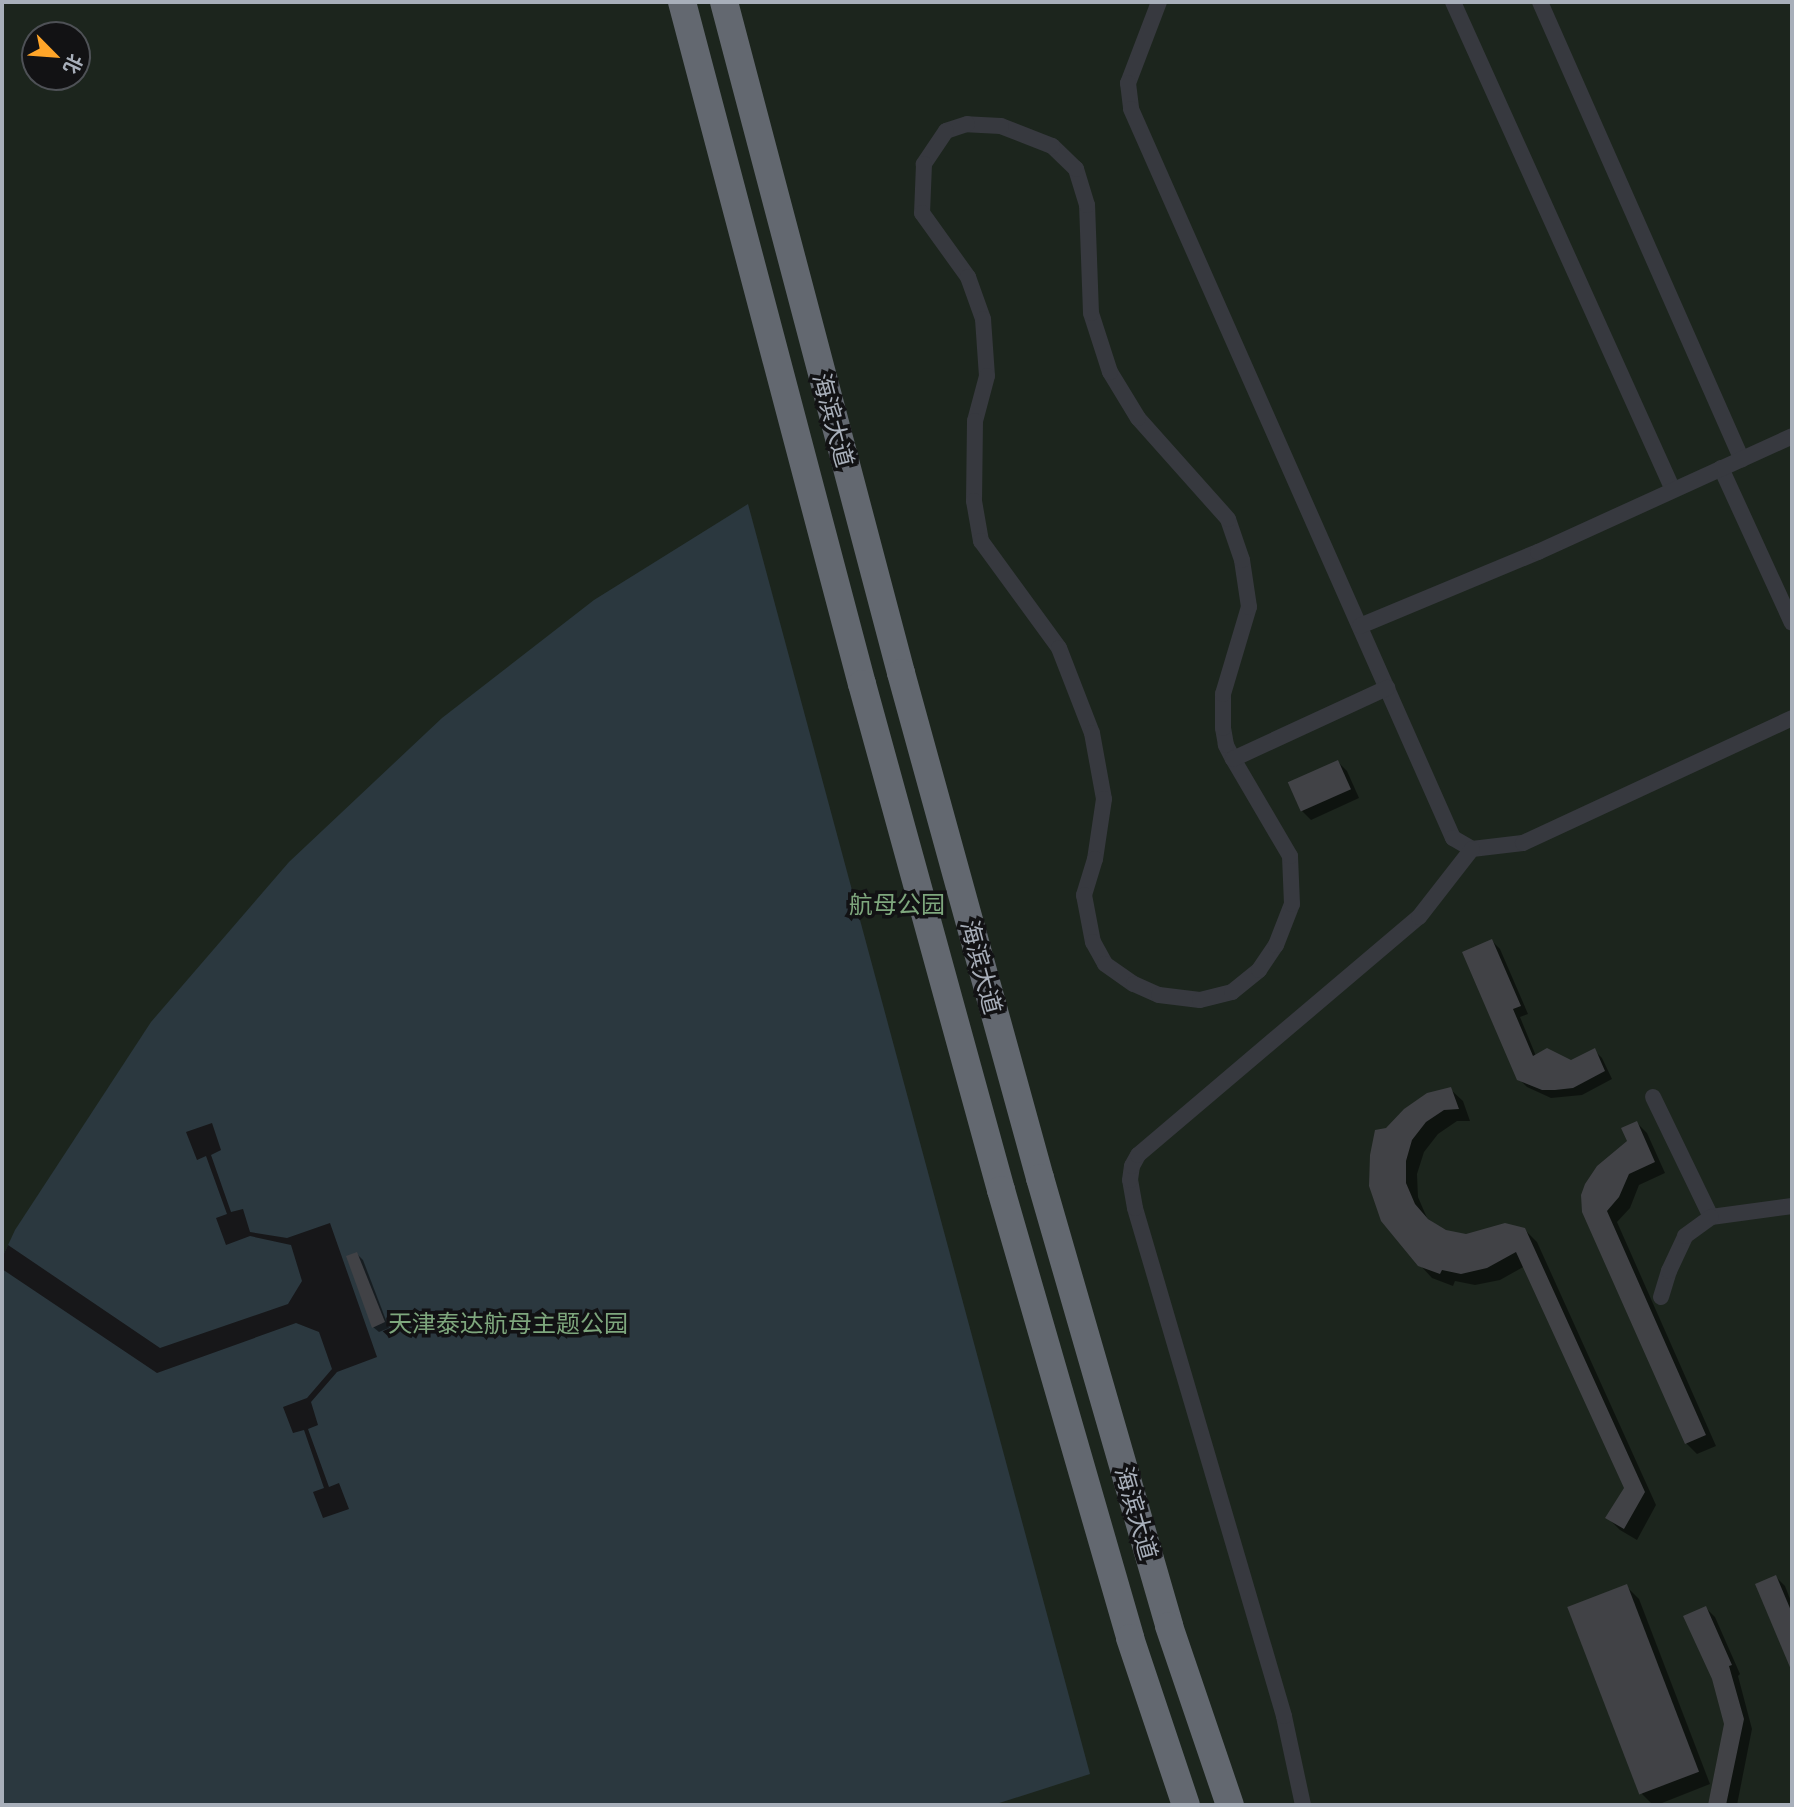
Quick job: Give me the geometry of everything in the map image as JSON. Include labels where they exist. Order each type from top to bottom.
[{"type":"highway","name":"海滨大道","points":[[682,2],[862,684],[1001,1190],[1130,1638],[1186,1805]]},
{"type":"highway","name":"海滨大道","points":[[724,2],[901,673],[1040,1178],[1169,1626],[1230,1805]]},
{"type":"street","points":[[1159,2],[1128,83],[1131,109],[1453,838],[1472,849],[1523,843],[1792,718]]},
{"type":"street","points":[[1453,2],[1673,490]]},
{"type":"street","points":[[1540,2],[1742,459]]},
{"type":"street","points":[[967,124],[1001,126],[1052,146],[1076,169],[1087,205],[1091,313],[1110,372],[1138,418],[1228,519],[1242,560],[1249,607],[1223,694],[1223,728],[1233,760],[1290,856],[1292,904],[1276,945],[1259,970],[1232,992],[1200,1000],[1159,995],[1133,984],[1105,964],[1093,942],[1084,895],[1095,859],[1104,799],[1092,733],[1059,648],[981,541],[974,501],[975,421],[987,376],[984,320],[968,277],[922,213],[924,164],[946,131],[967,124]]},
{"type":"street","points":[[1360,626],[1538,552],[1792,436]]},
{"type":"street","points":[[1721,468],[1792,623]]},
{"type":"street","points":[[1233,760],[1387,688]]},
{"type":"street","points":[[1303,1805],[1284,1716],[1135,1208],[1130,1180],[1132,1166],[1138,1155],[1419,918],[1472,849]]},
{"type":"street","points":[[1653,1097],[1712,1217]]},
{"type":"street","points":[[1661,1297],[1668,1271],[1685,1236],[1712,1217],[1792,1206]]},
{"type":"green space","name":"航母公园","points":[[2,2],[1792,2],[1792,1805],[2,1805]]},
{"type":"shaded area","name":"天津泰达航母主题公园","points":[[748,504],[1090,1774],[993,1805],[2,1805],[2,1258],[15,1230],[151,1022],[289,862],[442,718],[594,600]]},
{"type":"pier","points":[[212,1123],[221,1150],[211,1155],[231,1212],[243,1209],[250,1232],[287,1238],[330,1223],[377,1357],[337,1372],[311,1402],[318,1425],[308,1429],[329,1487],[339,1483],[349,1509],[323,1518],[313,1492],[324,1488],[304,1430],[293,1433],[283,1407],[307,1398],[332,1369],[319,1332],[296,1323],[157,1373],[2,1269],[2,1258],[8,1245],[160,1348],[288,1304],[302,1281],[291,1245],[250,1236],[226,1245],[216,1218],[227,1214],[206,1156],[197,1160],[186,1132]]},
{"type":"building","points":[[1338,760],[1351,789],[1301,812],[1288,782]]},
{"type":"building","points":[[1492,939],[1521,1006],[1513,1009],[1533,1056],[1547,1048],[1571,1060],[1595,1048],[1605,1071],[1573,1088],[1555,1090],[1542,1090],[1517,1080],[1462,952]]},
{"type":"building","points":[[1451,1087],[1459,1109],[1444,1110],[1426,1122],[1412,1140],[1406,1161],[1406,1183],[1415,1204],[1428,1219],[1446,1230],[1466,1234],[1505,1223],[1525,1228],[1645,1492],[1624,1529],[1605,1518],[1624,1488],[1516,1252],[1487,1268],[1461,1274],[1442,1270],[1440,1274],[1418,1266],[1381,1221],[1369,1186],[1370,1155],[1375,1130],[1386,1128],[1404,1109],[1427,1093]]},
{"type":"building","points":[[1637,1121],[1655,1162],[1629,1174],[1619,1197],[1607,1211],[1706,1435],[1685,1444],[1582,1212],[1581,1195],[1585,1184],[1597,1166],[1627,1141],[1621,1128]]},
{"type":"building","points":[[357,1252],[385,1322],[372,1328],[346,1256]]},
{"type":"building","points":[[1776,1575],[1792,1613],[1792,1672],[1755,1584]]},
{"type":"building","points":[[1627,1584],[1699,1772],[1639,1795],[1567,1607]]},
{"type":"building","points":[[1706,1606],[1732,1665],[1729,1666],[1744,1719],[1726,1805],[1708,1805],[1724,1724],[1712,1679],[1683,1616]]}]
